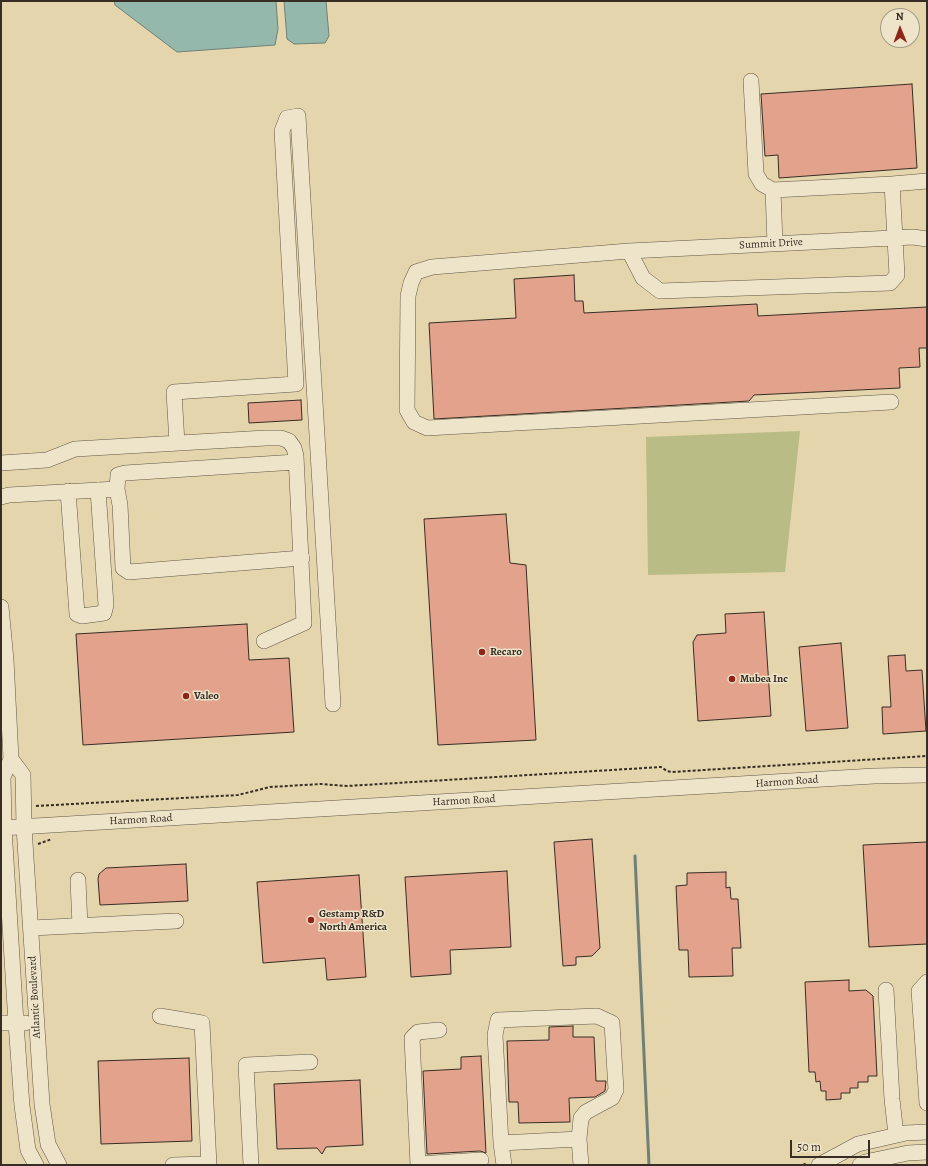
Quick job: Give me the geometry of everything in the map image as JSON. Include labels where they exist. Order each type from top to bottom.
[{"type":"street","points":[[751,81],[756,174],[762,184],[773,190],[927,181]]},
{"type":"street","points":[[177,443],[174,392],[296,384],[282,131],[287,118],[298,116],[333,704]]},
{"type":"street","points":[[629,252],[643,278],[660,291],[890,283],[897,275],[892,184]]},
{"type":"street","points":[[773,190],[775,244]]},
{"type":"street","name":"Summit Drive","points":[[891,402],[427,428],[414,422],[407,410],[408,296],[411,283],[416,272],[432,267],[629,252],[922,236]]},
{"type":"street","points":[[1,463],[46,460],[75,449],[281,438],[289,441],[294,448],[296,462],[302,558],[304,623],[264,641]]},
{"type":"street","points":[[296,462],[125,473],[118,475],[117,488],[120,505],[123,568],[129,572],[302,558]]},
{"type":"street","points":[[1,498],[8,495],[117,488]]},
{"type":"street","points":[[68,491],[77,614],[82,616],[104,613],[106,605],[98,490]]},
{"type":"street","points":[[1,608],[6,660],[10,759]]},
{"type":"street","name":"Atlantic Boulevard","points":[[37,1165],[28,1150],[22,1106],[16,1023],[7,980],[12,956],[3,828],[3,777],[10,759],[23,775],[24,826],[42,1104],[48,1144],[57,1161]]},
{"type":"street","name":"Harmon Road","points":[[3,828],[874,776],[927,775]]},
{"type":"street","points":[[78,880],[80,926]]},
{"type":"street","points":[[31,928],[176,921]]},
{"type":"street","points":[[12,956],[32,955]]},
{"type":"street","points":[[927,982],[919,991],[927,1103]]},
{"type":"street","points":[[886,990],[896,1135]]},
{"type":"street","points":[[160,1016],[202,1023],[209,1164],[173,1165]]},
{"type":"street","points":[[504,1165],[500,1144],[495,1035],[498,1020],[597,1016],[612,1023],[616,1090],[612,1098],[586,1112],[581,1118],[579,1139],[581,1165]]},
{"type":"street","points":[[1,1023],[36,1022]]},
{"type":"street","points":[[439,1030],[418,1032],[412,1038],[418,1165],[481,1160]]},
{"type":"street","points":[[251,1165],[246,1065],[310,1062]]},
{"type":"street","points":[[819,1165],[858,1144],[896,1135],[927,1132]]},
{"type":"street","points":[[500,1144],[579,1139]]},
{"type":"street","points":[[860,1165],[865,1162],[908,1153],[927,1152]]},
{"type":"street","points":[[37,1165],[57,1161]]},
{"type":"path","points":[[24,807],[238,795],[270,787],[320,784],[347,786],[661,767],[672,772],[927,756]]},
{"type":"path","points":[[37,845],[46,840],[57,838]]},
{"type":"green space","points":[[800,431],[785,572],[648,575],[646,437]]},
{"type":"water","points":[[114,1],[276,1],[278,29],[275,45],[177,52],[115,5]]},
{"type":"water","points":[[284,1],[326,1],[329,36],[325,43],[294,44],[287,39]]},
{"type":"building","points":[[912,84],[917,168],[779,178],[778,155],[765,156],[761,94]]},
{"type":"building","points":[[574,275],[575,301],[583,301],[584,313],[757,304],[758,316],[927,307],[927,348],[919,348],[920,367],[899,368],[900,388],[754,395],[749,401],[434,419],[429,323],[516,318],[514,279]]},
{"type":"building","points":[[301,400],[302,420],[249,423],[248,403]]},
{"type":"building","name":"Recaro","points":[[506,514],[510,563],[526,565],[536,740],[438,745],[424,519]]},
{"type":"building","name":"Mubea Inc","points":[[764,612],[771,716],[698,721],[693,642],[697,635],[726,633],[725,614]]},
{"type":"building","name":"Valeo","points":[[247,624],[249,660],[289,658],[294,732],[83,745],[76,634]]},
{"type":"building","points":[[841,643],[848,728],[806,731],[799,647]]},
{"type":"building","points":[[905,655],[906,671],[922,670],[926,731],[883,734],[882,707],[891,707],[888,656]]},
{"type":"building","points":[[592,839],[600,948],[592,956],[576,957],[576,965],[563,966],[554,842]]},
{"type":"building","points":[[927,842],[927,944],[869,947],[863,845]]},
{"type":"building","points":[[186,864],[188,901],[100,905],[98,879],[99,874],[106,868]]},
{"type":"building","points":[[507,871],[511,947],[450,950],[451,974],[411,977],[405,877]]},
{"type":"building","points":[[726,872],[726,888],[730,887],[731,899],[738,899],[741,948],[732,948],[733,976],[689,977],[688,950],[679,950],[676,886],[687,885],[687,873]]},
{"type":"building","name":"Gestamp R&D North America","points":[[359,875],[366,977],[327,980],[325,958],[263,963],[257,882]]},
{"type":"building","points":[[849,980],[849,991],[866,990],[873,996],[877,1076],[868,1076],[868,1082],[858,1082],[858,1088],[850,1088],[850,1093],[841,1093],[841,1099],[826,1100],[826,1091],[821,1091],[820,1081],[816,1082],[815,1072],[809,1072],[805,982]]},
{"type":"building","points":[[573,1026],[573,1037],[594,1037],[596,1081],[606,1081],[605,1091],[595,1097],[569,1098],[570,1122],[519,1123],[518,1102],[509,1102],[507,1041],[549,1040],[549,1027]]},
{"type":"building","points":[[481,1056],[486,1153],[480,1151],[427,1154],[423,1071],[461,1069],[461,1057]]},
{"type":"building","points":[[189,1058],[192,1141],[101,1144],[98,1061]]},
{"type":"building","points":[[360,1080],[363,1145],[326,1147],[322,1154],[317,1148],[277,1149],[274,1084]]},
{"type":"waterway","points":[[635,856],[649,1165]]},
{"type":"place","name":"Recaro","points":[[482,652]]},
{"type":"place","name":"Mubea Inc","points":[[732,679]]},
{"type":"place","name":"Valeo","points":[[186,696]]},
{"type":"place","name":"Gestamp R&D North America","points":[[311,920]]}]
